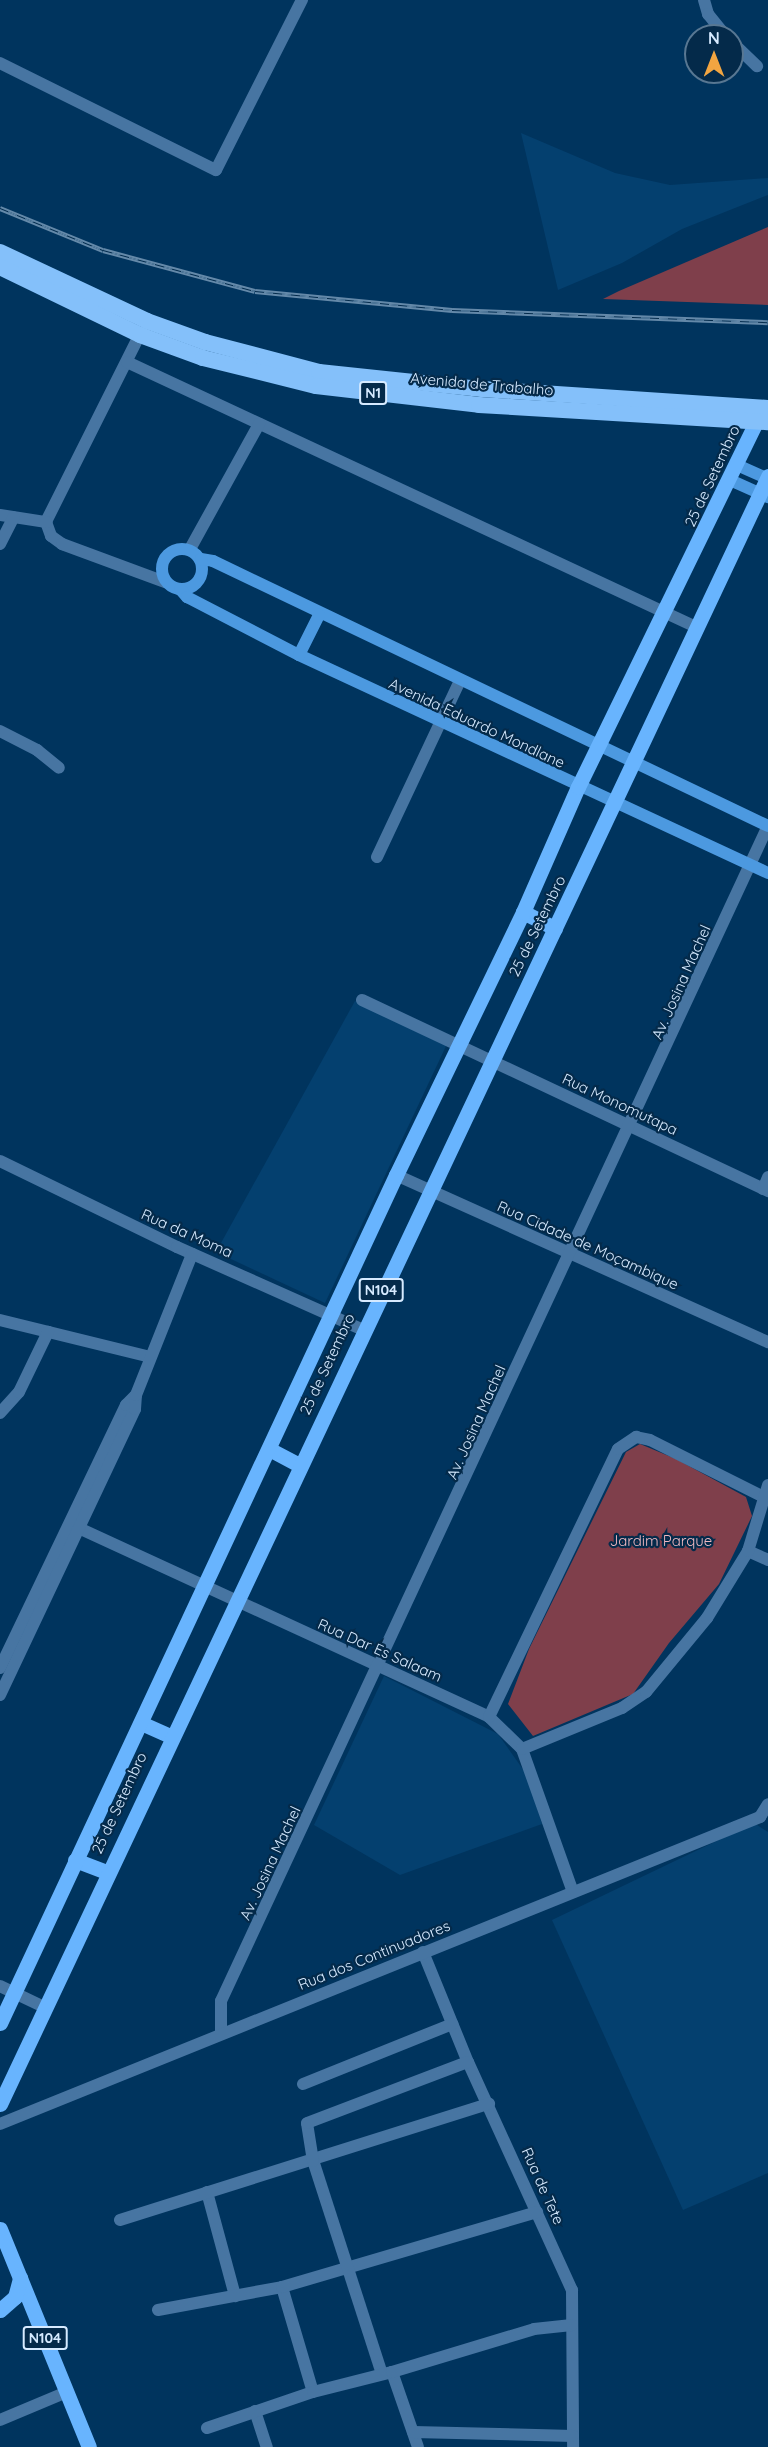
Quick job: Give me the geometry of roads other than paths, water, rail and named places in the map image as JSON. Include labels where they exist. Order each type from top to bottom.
[{"type":"highway","name":"Avenida de Trabalho","points":[[0,252],[143,328]]},
{"type":"highway","name":"Avenida de Trabalho","points":[[0,267],[143,328],[205,342],[318,379],[480,397],[588,402],[764,415]]},
{"type":"main road","name":"25 de Setembro","points":[[0,2023],[7,1989],[75,1860],[141,1723],[396,1175],[523,912],[578,787],[764,415]]},
{"type":"main road","points":[[737,465],[766,485]]},
{"type":"main road","points":[[730,480],[766,485]]},
{"type":"main road","name":"25 de Setembro","points":[[0,2104],[170,1736],[429,1190],[616,804],[696,627],[766,485]]},
{"type":"main road","points":[[176,549],[190,549],[201,559],[203,569],[199,581],[189,589],[180,589],[165,582],[161,569],[165,557],[176,549]]},
{"type":"main road","name":"Avenida Eduardo Mondlane","points":[[201,559],[213,561],[319,615],[768,826]]},
{"type":"main road","name":"Avenida Eduardo Mondlane","points":[[180,589],[187,597],[299,655],[578,787],[768,873]]},
{"type":"main road","points":[[299,655],[319,615]]},
{"type":"main road","points":[[523,912],[555,928]]},
{"type":"main road","points":[[269,1449],[299,1465]]},
{"type":"main road","points":[[141,1723],[170,1736]]},
{"type":"main road","points":[[75,1860],[106,1872]]},
{"type":"main road","name":"N104","points":[[0,2229],[3,2245],[20,2278],[89,2447]]},
{"type":"main road","points":[[0,2310],[15,2297],[20,2278]]},
{"type":"street","points":[[0,63],[216,170],[302,0]]},
{"type":"street","points":[[704,0],[708,14],[716,24]]},
{"type":"street","points":[[744,54],[757,66]]},
{"type":"street","points":[[143,328],[46,522],[51,536],[62,544],[165,582]]},
{"type":"street","points":[[127,362],[696,627]]},
{"type":"street","points":[[190,549],[259,424]]},
{"type":"street","points":[[0,515],[46,522]]},
{"type":"street","points":[[0,544],[14,517]]},
{"type":"street","points":[[377,857],[460,681]]},
{"type":"street","points":[[0,731],[37,750],[59,768]]},
{"type":"street","name":"Av. Josina Machel","points":[[221,2032],[221,2001],[381,1665],[569,1252],[632,1125],[768,826]]},
{"type":"street","name":"Rua Monomutapa","points":[[363,1000],[766,1186]]},
{"type":"street","name":"Rua da Moma","points":[[0,1161],[192,1254],[363,1330]]},
{"type":"street","name":"Rua Cidade de Moçambique","points":[[396,1175],[768,1342]]},
{"type":"street","points":[[0,1695],[116,1436],[126,1405],[136,1395],[192,1254]]},
{"type":"street","points":[[0,1320],[151,1357]]},
{"type":"street","points":[[0,1413],[19,1392],[48,1332]]},
{"type":"street","points":[[489,1717],[618,1449],[636,1437],[650,1440],[767,1491],[748,1551],[708,1618],[646,1692],[600,1718],[522,1749]]},
{"type":"street","points":[[0,1668],[74,1526]]},
{"type":"street","name":"Rua Dar Es Salaam","points":[[74,1526],[234,1602],[381,1665],[489,1717],[522,1749],[573,1892]]},
{"type":"street","points":[[748,1551],[768,1560]]},
{"type":"street","points":[[764,1819],[768,1804]]},
{"type":"street","name":"Rua dos Continuadores","points":[[0,2124],[221,2032],[764,1819]]},
{"type":"street","name":"Rua de Tete","points":[[423,1952],[468,2062],[572,2290],[573,2442]]},
{"type":"street","points":[[7,1989],[44,2007]]},
{"type":"street","points":[[303,2084],[452,2024]]},
{"type":"street","points":[[417,2447],[413,2432],[346,2270],[313,2161],[307,2123],[468,2062]]},
{"type":"street","points":[[120,2220],[489,2104]]},
{"type":"street","points":[[207,2192],[236,2296]]},
{"type":"street","points":[[158,2310],[282,2287],[537,2212]]},
{"type":"street","points":[[282,2287],[313,2391]]},
{"type":"street","points":[[207,2428],[313,2391],[387,2373],[534,2329],[572,2325]]},
{"type":"street","points":[[0,2420],[67,2392]]},
{"type":"street","points":[[255,2411],[267,2447]]},
{"type":"street","points":[[413,2432],[573,2442]]},
{"type":"railway","points":[[0,208],[103,250],[255,291],[452,310],[768,322]]},
{"type":"park label","name":"Jardim Parque","points":[[661,1541]]}]
